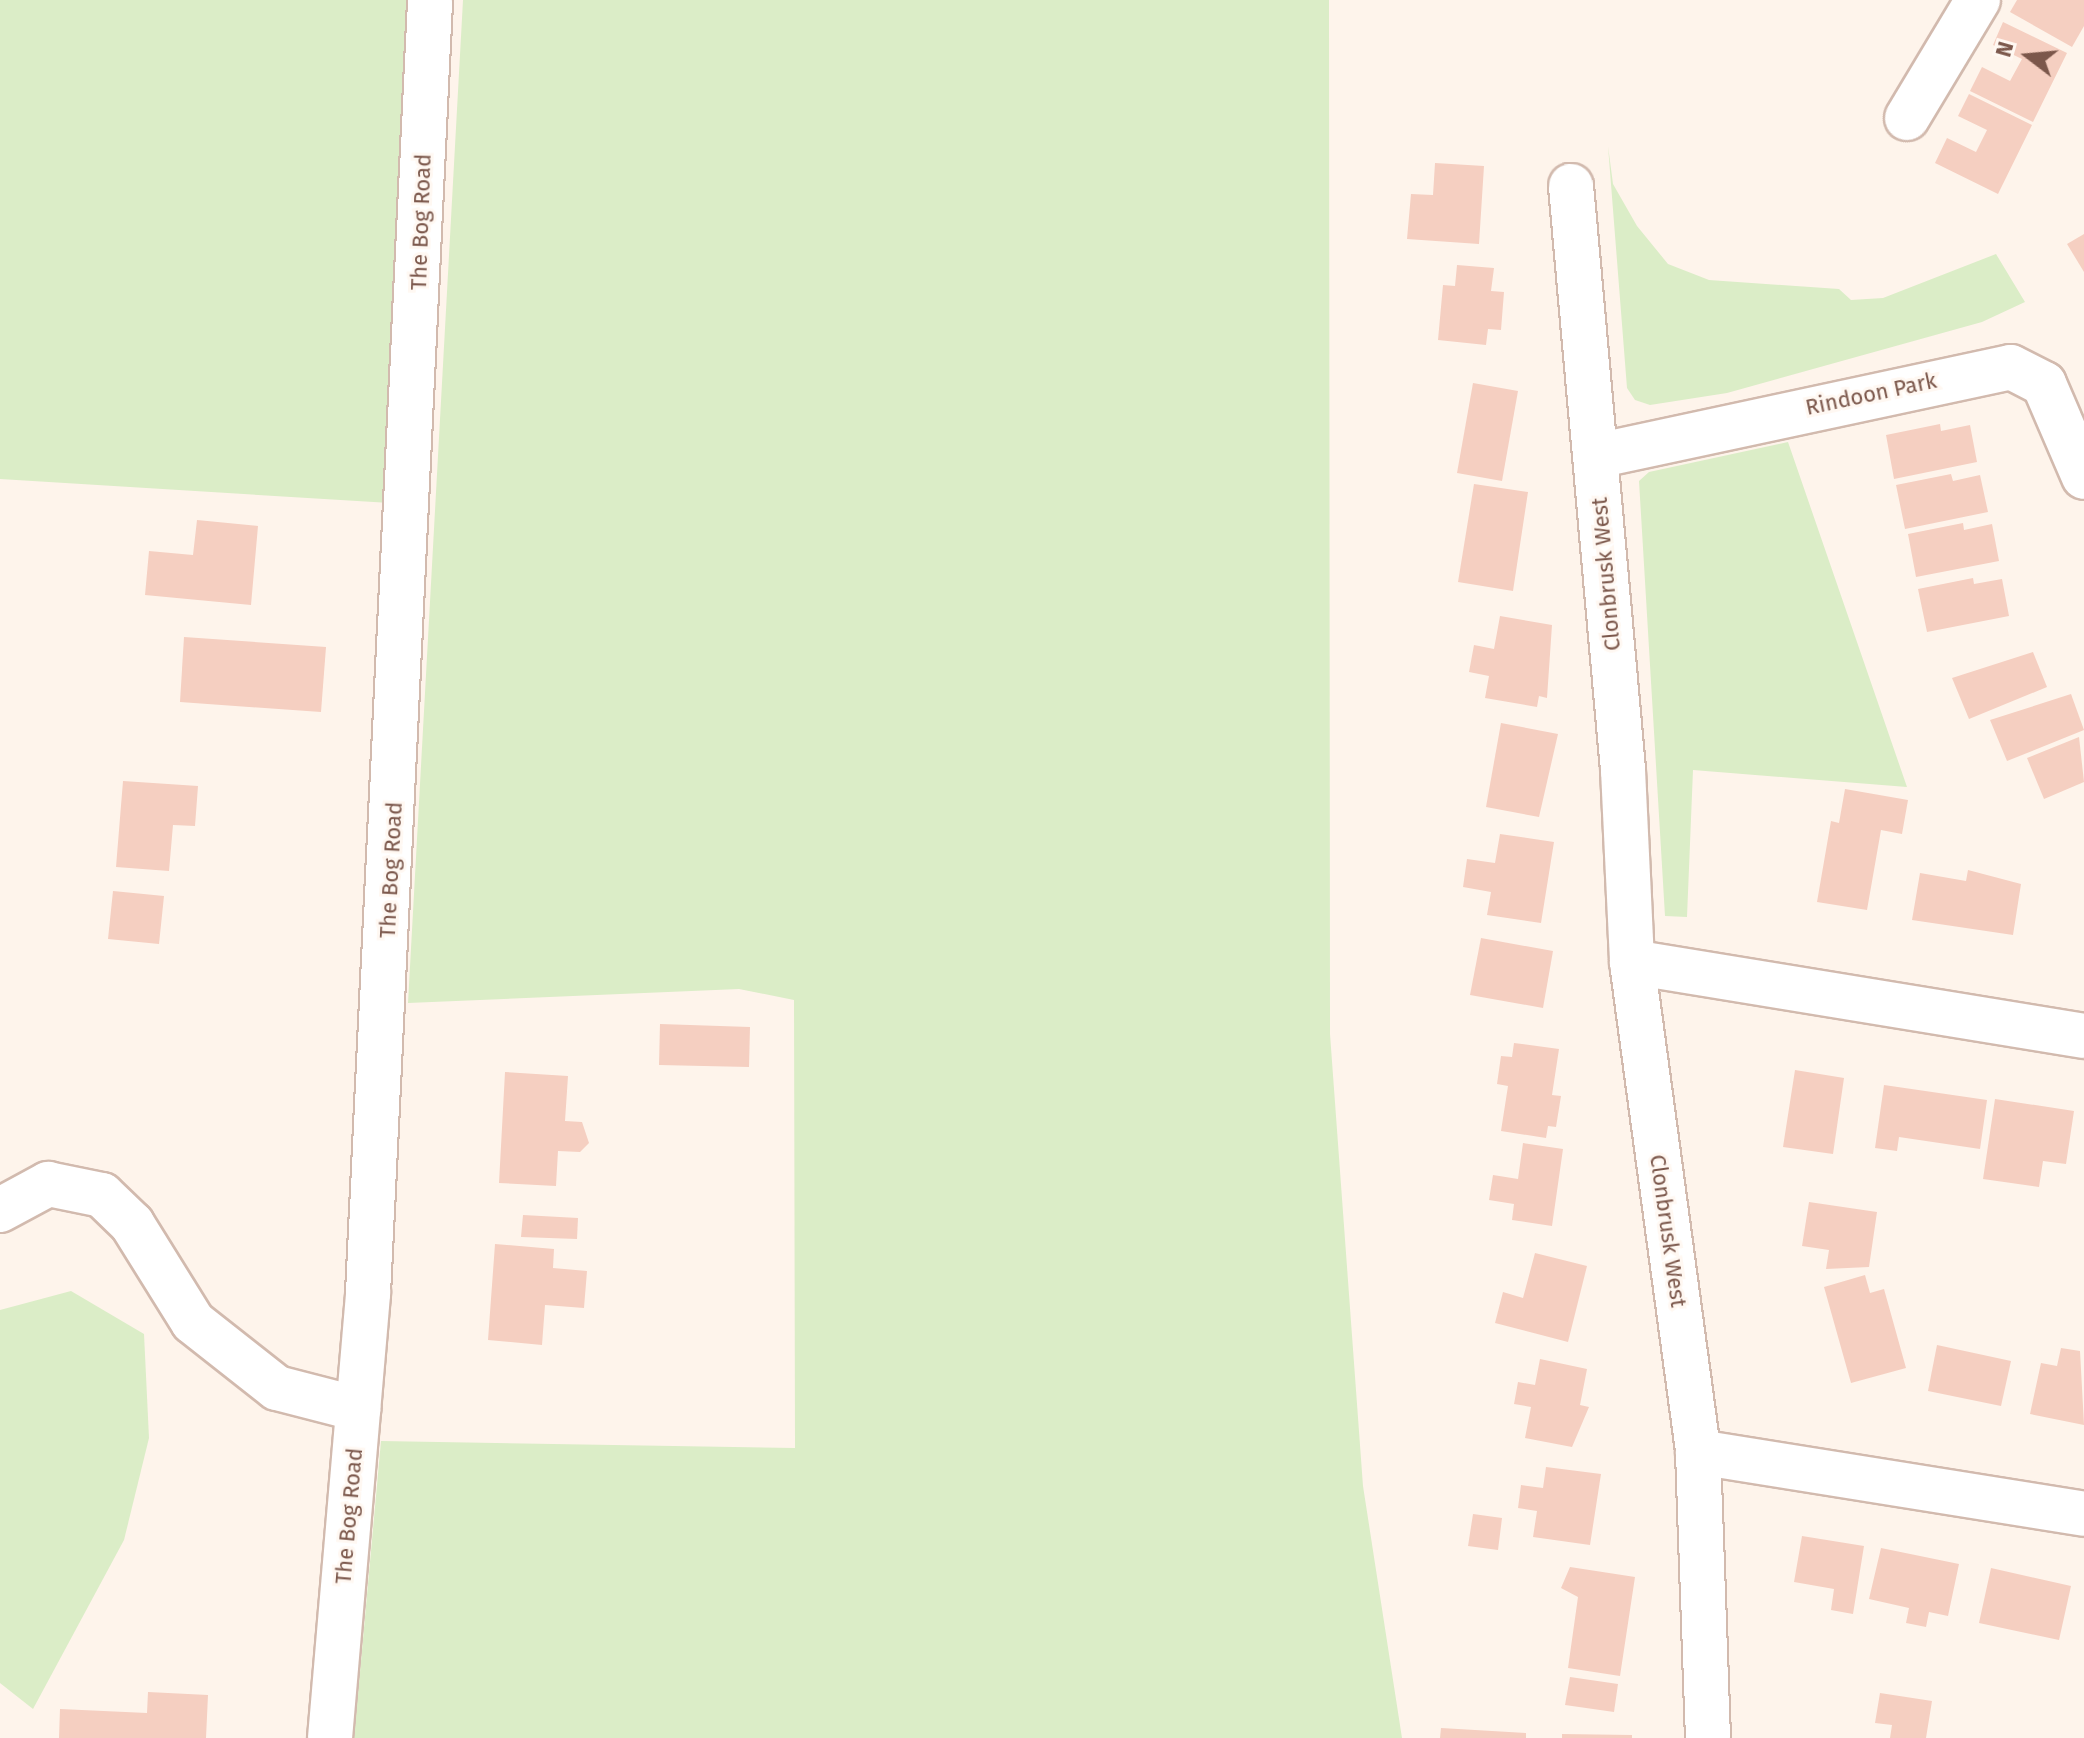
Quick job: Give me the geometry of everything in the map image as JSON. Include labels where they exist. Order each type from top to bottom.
[{"type":"street","name":"The Bog Road","points":[[330,1738],[358,1409],[430,0]]},
{"type":"street","points":[[1907,118],[1978,0]]},
{"type":"street","name":"Clonbrusk West","points":[[1571,186],[1596,456],[1632,962],[1698,1452],[1708,1738]]},
{"type":"street","name":"Rindoon Park","points":[[1596,456],[2011,367],[2044,384],[2084,477]]},
{"type":"street","points":[[1632,962],[2084,1036]]},
{"type":"street","points":[[0,1210],[48,1184],[102,1195],[132,1224],[193,1322],[277,1388],[358,1409]]},
{"type":"street","points":[[1698,1452],[2084,1514]]},
{"type":"green space","points":[[0,0],[409,0],[390,503],[0,479]]},
{"type":"green space","points":[[463,0],[1329,0],[1330,1034],[1363,1486],[1402,1738],[354,1738],[381,1441],[795,1448],[794,1000],[739,989],[408,1003]]},
{"type":"green space","points":[[1608,146],[1613,184],[1637,226],[1668,264],[1709,280],[1839,289],[1851,300],[1883,298],[1996,254],[2025,302],[1982,322],[1727,393],[1650,405],[1635,400],[1627,388]]},
{"type":"green space","points":[[1788,442],[1907,787],[1693,770],[1687,917],[1665,916],[1639,481],[1649,472]]},
{"type":"green space","points":[[71,1291],[144,1334],[149,1438],[124,1540],[33,1709],[0,1683],[0,1310]]},
{"type":"building","points":[[2017,0],[2084,0],[2084,26],[2072,47],[2010,12]]},
{"type":"building","points":[[2003,22],[2067,53],[2033,122],[1970,91],[1982,67],[2010,81],[2022,59],[1993,45]]},
{"type":"building","points":[[1969,94],[2032,125],[1998,194],[1935,163],[1947,138],[1976,152],[1987,130],[1958,116]]},
{"type":"building","points":[[1435,163],[1484,166],[1479,244],[1407,239],[1411,194],[1433,195]]},
{"type":"building","points":[[2084,234],[2084,272],[2067,244]]},
{"type":"building","points":[[1457,265],[1494,268],[1491,291],[1504,292],[1501,330],[1488,329],[1486,345],[1438,340],[1443,285],[1455,286]]},
{"type":"building","points":[[1473,383],[1518,391],[1502,481],[1457,473]]},
{"type":"building","points":[[1940,424],[1941,431],[1970,425],[1977,462],[1894,479],[1886,435]]},
{"type":"building","points":[[1951,474],[1953,481],[1980,475],[1988,512],[1905,529],[1896,485]]},
{"type":"building","points":[[1474,484],[1528,492],[1513,591],[1458,582]]},
{"type":"building","points":[[197,520],[258,526],[251,605],[145,595],[149,551],[193,555]]},
{"type":"building","points":[[1963,523],[1964,530],[1992,524],[1999,561],[1916,577],[1908,534]]},
{"type":"building","points":[[1973,578],[1974,584],[2002,579],[2009,616],[1927,632],[1918,589]]},
{"type":"building","points":[[1500,616],[1552,625],[1547,698],[1539,696],[1537,707],[1485,698],[1489,676],[1469,672],[1474,645],[1494,649]]},
{"type":"building","points":[[184,637],[326,647],[321,712],[180,702]]},
{"type":"building","points":[[2033,652],[2047,687],[1969,719],[1952,678]]},
{"type":"building","points":[[2071,694],[2084,730],[2007,761],[1990,720]]},
{"type":"building","points":[[1501,723],[1558,734],[1539,817],[1486,807]]},
{"type":"building","points":[[2079,737],[2084,782],[2044,799],[2027,758]]},
{"type":"building","points":[[123,781],[198,786],[195,826],[173,825],[169,871],[116,867]]},
{"type":"building","points":[[1845,789],[1908,800],[1902,834],[1881,830],[1867,910],[1817,902],[1831,821],[1839,823]]},
{"type":"building","points":[[1500,834],[1554,842],[1541,923],[1487,915],[1491,892],[1463,887],[1467,859],[1495,863]]},
{"type":"building","points":[[1968,870],[2021,884],[2013,935],[1912,920],[1920,873],[1966,881]]},
{"type":"building","points":[[113,891],[164,896],[159,944],[108,939]]},
{"type":"building","points":[[1481,938],[1553,951],[1543,1008],[1470,995]]},
{"type":"building","points":[[660,1024],[750,1027],[749,1067],[659,1065]]},
{"type":"building","points":[[1514,1043],[1559,1049],[1552,1095],[1561,1096],[1556,1127],[1548,1126],[1546,1138],[1501,1131],[1508,1086],[1497,1084],[1501,1056],[1512,1057]]},
{"type":"building","points":[[1795,1070],[1844,1078],[1833,1154],[1783,1147]]},
{"type":"building","points":[[505,1072],[568,1076],[565,1121],[582,1122],[589,1143],[580,1152],[558,1151],[556,1186],[499,1183]]},
{"type":"building","points":[[1884,1085],[1987,1100],[1980,1149],[1899,1137],[1897,1151],[1875,1148]]},
{"type":"building","points":[[1995,1099],[2074,1111],[2066,1164],[2043,1161],[2039,1187],[1983,1179]]},
{"type":"building","points":[[1523,1143],[1563,1149],[1552,1226],[1512,1220],[1514,1204],[1489,1200],[1493,1175],[1518,1179]]},
{"type":"building","points":[[1809,1202],[1877,1212],[1869,1267],[1826,1269],[1829,1250],[1802,1246]]},
{"type":"building","points":[[523,1215],[578,1218],[577,1239],[521,1237]]},
{"type":"building","points":[[495,1244],[554,1249],[553,1268],[587,1271],[584,1308],[545,1305],[542,1345],[488,1340]]},
{"type":"building","points":[[1535,1253],[1587,1266],[1568,1342],[1495,1323],[1503,1292],[1523,1298]]},
{"type":"building","points":[[1865,1275],[1870,1293],[1884,1289],[1906,1368],[1851,1383],[1824,1287]]},
{"type":"building","points":[[1937,1345],[2011,1361],[2001,1406],[1928,1391]]},
{"type":"building","points":[[2061,1348],[2080,1351],[2084,1425],[2030,1414],[2041,1363],[2057,1366]]},
{"type":"building","points":[[1540,1359],[1587,1369],[1580,1405],[1589,1407],[1572,1447],[1525,1438],[1531,1407],[1514,1404],[1518,1382],[1535,1385]]},
{"type":"building","points":[[1546,1467],[1601,1474],[1590,1545],[1533,1537],[1537,1511],[1518,1508],[1521,1485],[1543,1488]]},
{"type":"building","points":[[1473,1514],[1502,1518],[1498,1550],[1468,1546]]},
{"type":"building","points":[[1802,1536],[1864,1546],[1853,1614],[1831,1610],[1834,1589],[1794,1582]]},
{"type":"building","points":[[1881,1548],[1959,1564],[1948,1616],[1929,1612],[1926,1627],[1906,1623],[1909,1608],[1869,1599]]},
{"type":"building","points":[[1570,1567],[1635,1577],[1620,1676],[1568,1668],[1578,1597],[1561,1588]]},
{"type":"building","points":[[1991,1568],[2071,1586],[2059,1640],[1979,1623]]},
{"type":"building","points":[[1570,1677],[1618,1684],[1614,1712],[1565,1705]]},
{"type":"building","points":[[148,1692],[208,1695],[206,1738],[59,1738],[60,1709],[147,1713]]},
{"type":"building","points":[[1880,1693],[1932,1701],[1926,1738],[1890,1738],[1892,1725],[1875,1723]]},
{"type":"building","points":[[1441,1728],[1526,1733],[1526,1738],[1440,1738]]},
{"type":"building","points":[[1562,1734],[1632,1735],[1632,1738],[1562,1738]]}]
